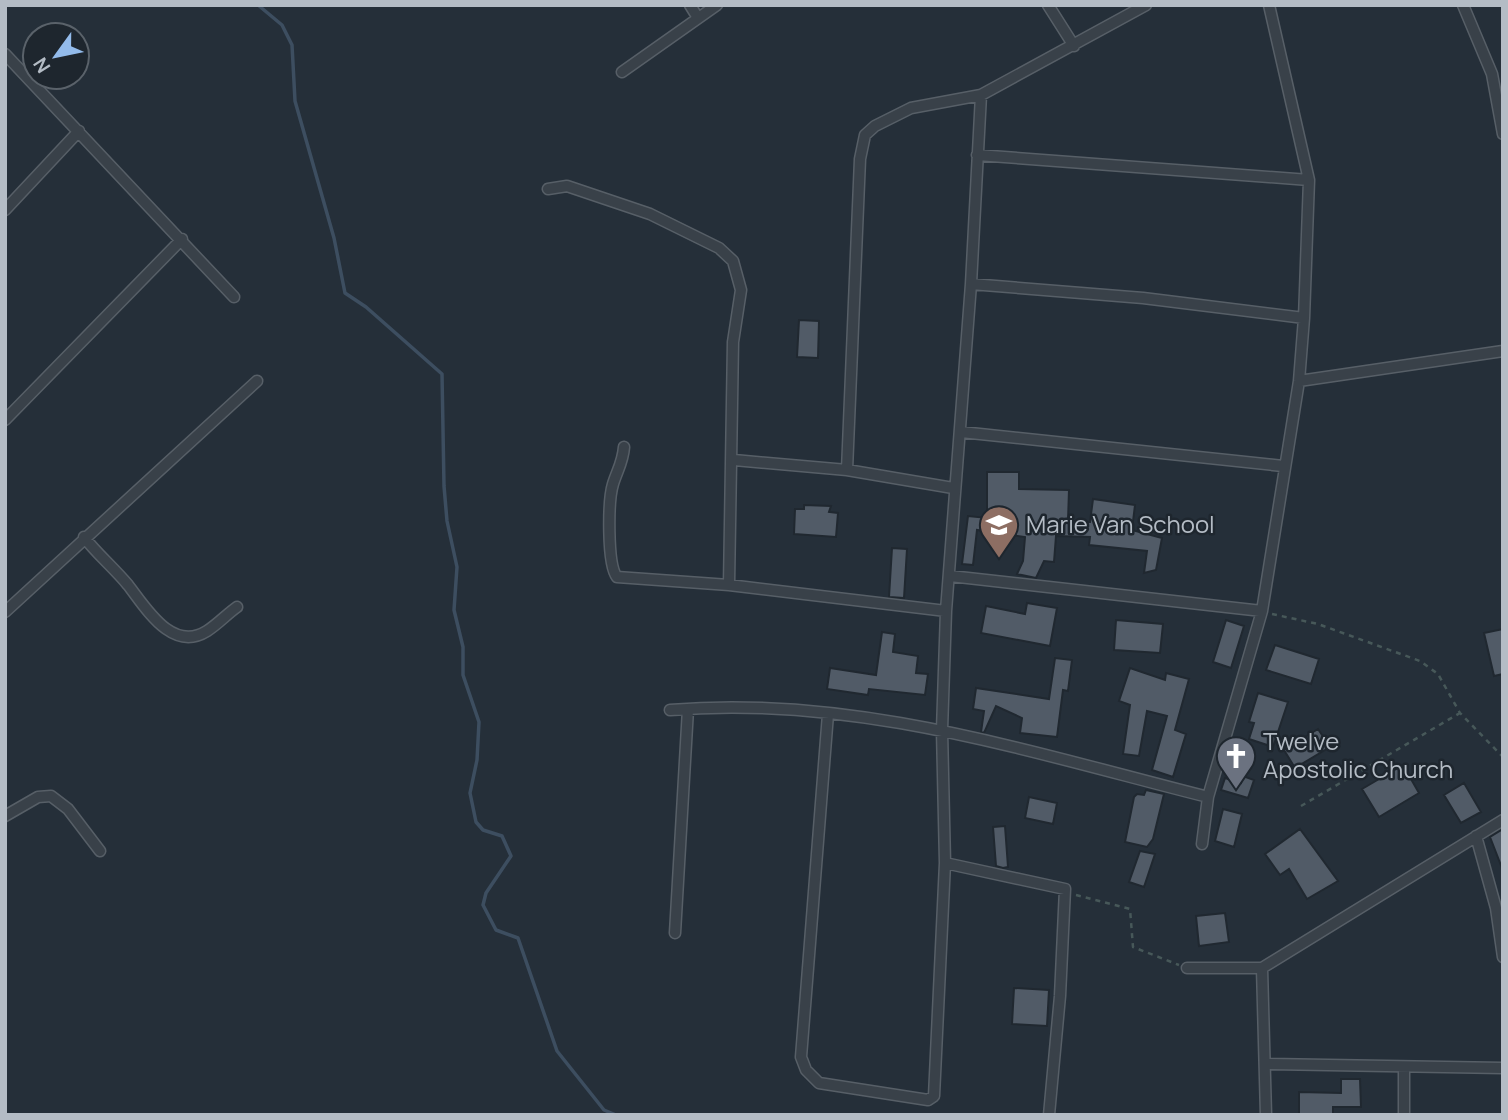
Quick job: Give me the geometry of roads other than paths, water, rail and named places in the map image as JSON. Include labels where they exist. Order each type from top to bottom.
[{"type":"street","points":[[690,5],[698,18]]},
{"type":"street","points":[[621,72],[717,5]]},
{"type":"street","points":[[1048,5],[1074,46]]},
{"type":"street","points":[[847,470],[860,159],[865,135],[875,126],[911,108],[981,95],[1146,5]]},
{"type":"street","points":[[1202,844],[1208,797],[1262,611],[1283,466],[1299,380],[1304,318],[1309,180],[1269,5]]},
{"type":"street","points":[[1463,5],[1492,74],[1503,134]]},
{"type":"street","points":[[5,54],[234,297]]},
{"type":"street","points":[[828,715],[801,1057],[806,1070],[819,1083],[928,1100],[934,1096],[945,863],[942,730],[946,611],[953,488],[961,432],[981,95]]},
{"type":"street","points":[[5,210],[79,131]]},
{"type":"street","points":[[977,155],[1309,180]]},
{"type":"street","points":[[548,189],[567,186],[650,214],[719,248],[733,261],[741,289],[733,342],[734,460],[729,585]]},
{"type":"street","points":[[5,420],[182,239]]},
{"type":"street","points":[[971,284],[1143,298],[1304,318]]},
{"type":"street","points":[[1299,380],[1503,351]]},
{"type":"street","points":[[5,612],[257,380]]},
{"type":"street","points":[[961,432],[1283,466]]},
{"type":"street","points":[[624,447],[622,466],[613,485],[612,571],[617,577],[729,585],[946,611]]},
{"type":"street","points":[[734,460],[847,470],[953,488]]},
{"type":"street","points":[[84,537],[119,574],[154,622],[170,632],[190,636],[206,632],[237,607]]},
{"type":"street","points":[[950,576],[1262,611]]},
{"type":"street","points":[[676,933],[688,709]]},
{"type":"street","points":[[670,710],[828,715],[942,730],[1208,797]]},
{"type":"street","points":[[5,816],[38,797],[51,796],[68,809],[100,850]]},
{"type":"street","points":[[1187,968],[1262,968],[1503,820]]},
{"type":"street","points":[[1476,836],[1496,908],[1503,957]]},
{"type":"street","points":[[945,863],[1063,886],[1066,892],[1049,1115]]},
{"type":"street","points":[[1262,968],[1267,1064],[1266,1115]]},
{"type":"street","points":[[1267,1064],[1503,1068]]},
{"type":"street","points":[[1404,1068],[1404,1115]]},
{"type":"waterway","points":[[258,5],[282,25],[292,45],[295,101],[334,238],[345,293],[366,307],[442,374],[444,486],[447,521],[457,567],[454,610],[463,647],[463,675],[479,722],[477,760],[470,793],[476,822],[483,830],[502,836],[511,856],[486,893],[483,905],[496,930],[518,938],[557,1051],[604,1110],[616,1115]]},
{"type":"place","name":"Marie Van School","points":[[999,559]]},
{"type":"place","name":"Twelve Apostolic Church","points":[[1236,790]]}]
